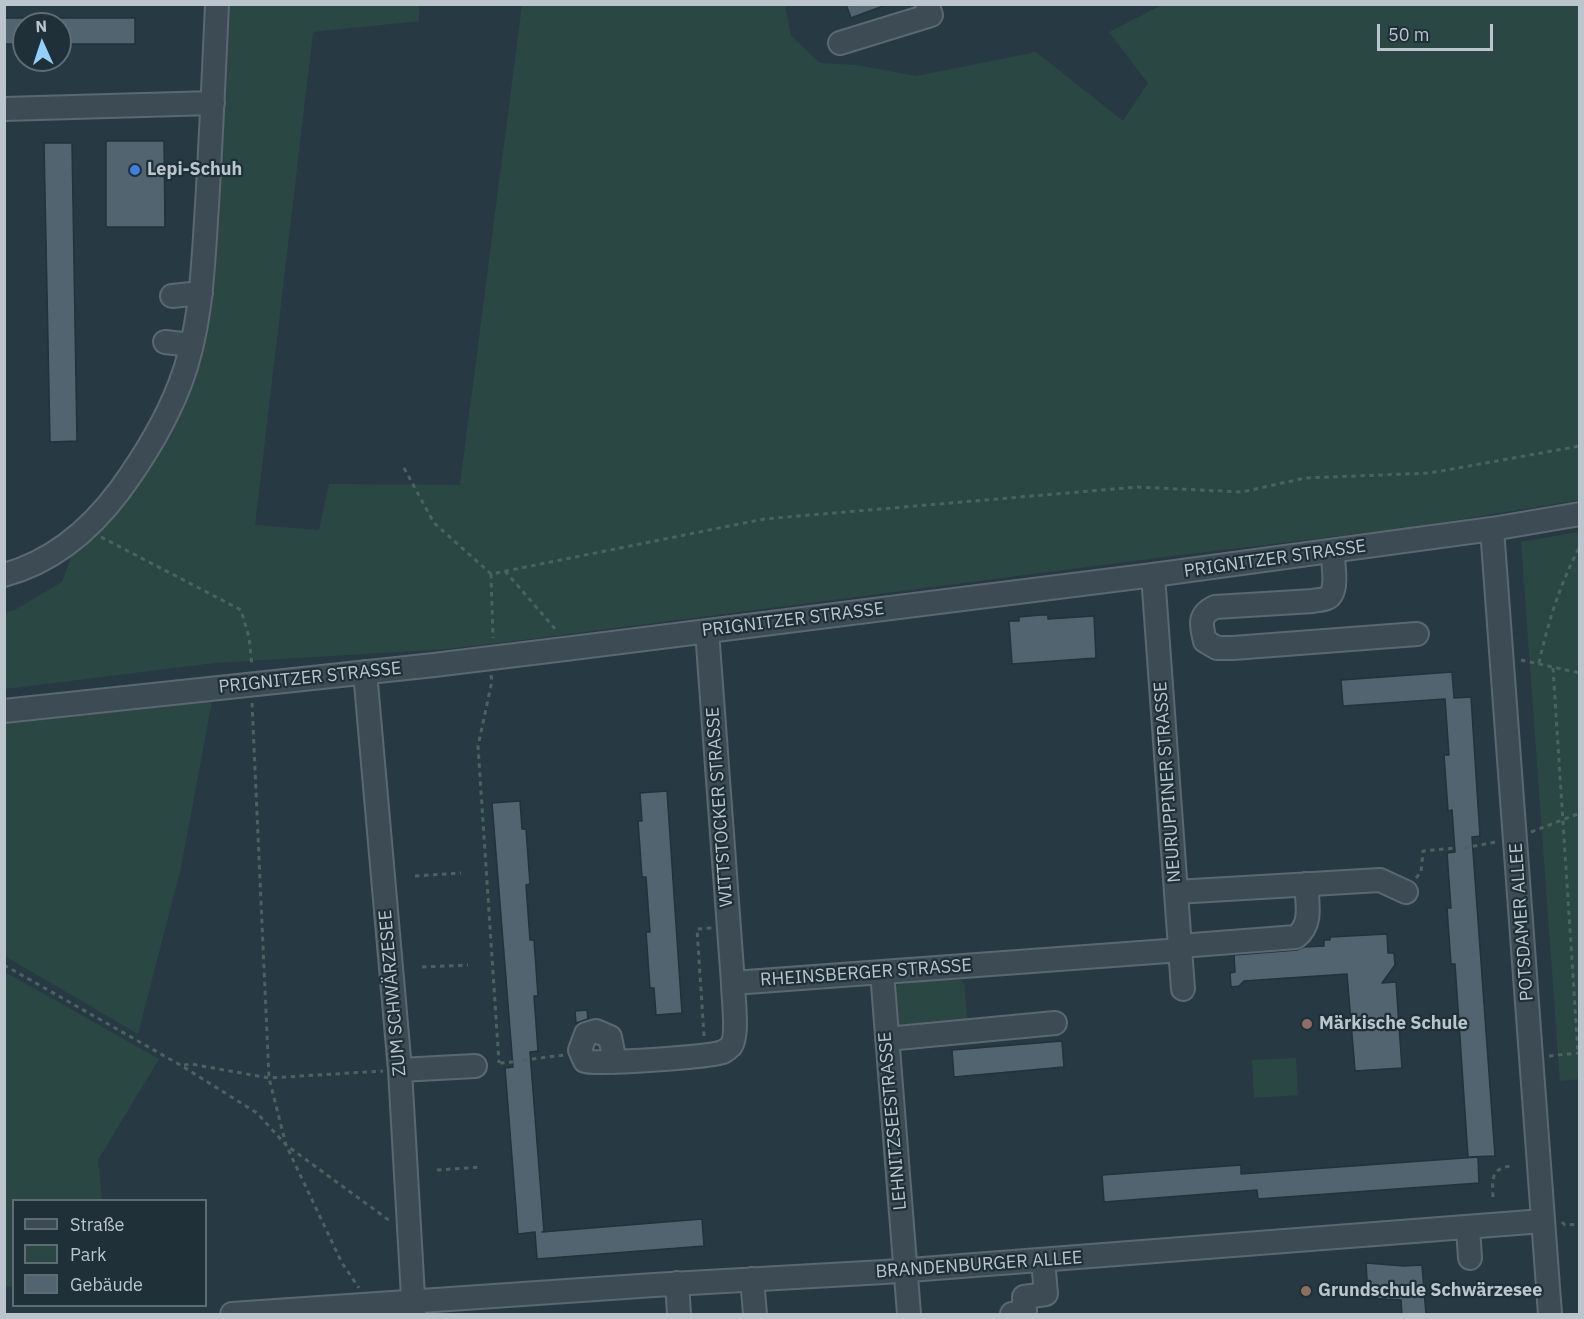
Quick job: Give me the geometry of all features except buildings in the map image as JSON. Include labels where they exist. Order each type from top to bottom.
[{"type":"street","points":[[4,575],[39,562],[72,542],[106,509],[144,456],[165,420],[181,382],[201,293],[217,4]]},
{"type":"street","points":[[840,43],[931,15],[927,4]]},
{"type":"street","points":[[4,109],[213,103]]},
{"type":"street","points":[[172,296],[201,293]]},
{"type":"street","points":[[165,342],[191,345]]},
{"type":"street","name":"PRIGNITZER STRASSE","points":[[4,711],[573,648],[1153,575],[1492,529],[1580,514]]},
{"type":"street","name":"POTSDAMER ALLEE","points":[[1492,529],[1550,1314]]},
{"type":"street","points":[[1332,551],[1335,584],[1328,598],[1215,607],[1206,611],[1202,617],[1205,641],[1217,648],[1233,648],[1417,634]]},
{"type":"street","name":"NEURUPPINER STRASSE","points":[[1153,575],[1184,989]]},
{"type":"street","name":"WITTSTOCKER STRASSE","points":[[707,631],[733,983]]},
{"type":"street","name":"ZUM SCHWÄRZESEE","points":[[365,672],[400,1070],[414,1308]]},
{"type":"street","points":[[1176,892],[1380,880],[1406,892]]},
{"type":"street","name":"RHEINSBERGER STRASSE","points":[[733,983],[1296,937],[1304,931],[1308,914],[1306,884]]},
{"type":"street","name":"LEHNITZSEESTRASSE","points":[[882,972],[909,1314]]},
{"type":"street","points":[[581,1054],[591,1063],[723,1052],[730,1048],[733,1042],[733,983]]},
{"type":"street","points":[[887,1039],[1055,1023]]},
{"type":"street","points":[[400,1070],[475,1066]]},
{"type":"street","name":"BRANDENBURGER ALLEE","points":[[232,1314],[414,1308],[677,1283],[906,1270],[1543,1221]]},
{"type":"street","points":[[1468,1228],[1470,1258]]},
{"type":"street","points":[[1012,1314],[1025,1311],[1024,1297],[1046,1294],[1043,1260]]},
{"type":"street","points":[[752,1279],[755,1314]]},
{"type":"street","points":[[677,1283],[679,1314]]},
{"type":"path","points":[[490,574],[764,519],[1137,487],[1242,492],[1305,478],[1430,473],[1580,446]]},
{"type":"path","points":[[404,468],[434,523],[490,574],[492,681],[478,746],[500,1063]]},
{"type":"path","points":[[86,528],[241,610],[249,637],[269,1078],[286,1145],[342,1263],[363,1294]]},
{"type":"path","points":[[1539,663],[1556,598],[1580,546]]},
{"type":"path","points":[[505,572],[573,648]]},
{"type":"path","points":[[1501,660],[1523,660],[1580,673]]},
{"type":"path","points":[[1532,1058],[1579,1052],[1553,668]]},
{"type":"path","points":[[1464,848],[1516,838],[1580,813]]},
{"type":"path","points":[[1406,892],[1421,872],[1423,850],[1455,848]]},
{"type":"path","points":[[415,876],[461,873]]},
{"type":"path","points":[[697,929],[706,1055]]},
{"type":"path","points":[[4,965],[182,1066],[257,1113],[286,1145],[409,1234]]},
{"type":"path","points":[[422,967],[468,965]]},
{"type":"path","points":[[523,1060],[581,1054]]},
{"type":"path","points":[[182,1066],[191,1064],[269,1078],[400,1070]]},
{"type":"path","points":[[1493,1197],[1492,1178],[1495,1172],[1502,1167],[1511,1166]]},
{"type":"path","points":[[436,1170],[482,1167]]},
{"type":"green space","points":[[228,5],[419,5],[419,21],[313,32],[255,525],[319,530],[329,484],[460,485],[522,5],[785,5],[791,36],[820,63],[856,65],[916,76],[1036,52],[1123,121],[1148,83],[1109,32],[1162,5],[1579,5],[1579,500],[1414,527],[523,640],[447,649],[214,663],[5,689],[4,613],[15,610],[62,582],[74,550],[142,474],[212,243],[224,111]]},
{"type":"green space","points":[[1579,532],[1580,1079],[1560,1081],[1521,542]]},
{"type":"green space","points":[[212,701],[181,867],[138,1034],[5,956],[5,724]]},
{"type":"green space","points":[[5,972],[159,1059],[98,1160],[102,1199],[12,1199],[12,1286],[5,1287]]},
{"type":"green space","points":[[958,978],[964,984],[968,1028],[896,1034],[893,993],[900,981]]},
{"type":"green space","points":[[1296,1058],[1298,1095],[1254,1098],[1252,1060]]},
{"type":"place","name":"Lepi-Schuh","points":[[135,170]]},
{"type":"place","name":"Märkische Schule","points":[[1307,1024]]},
{"type":"place","name":"Grundschule Schwärzesee","points":[[1306,1291]]}]
